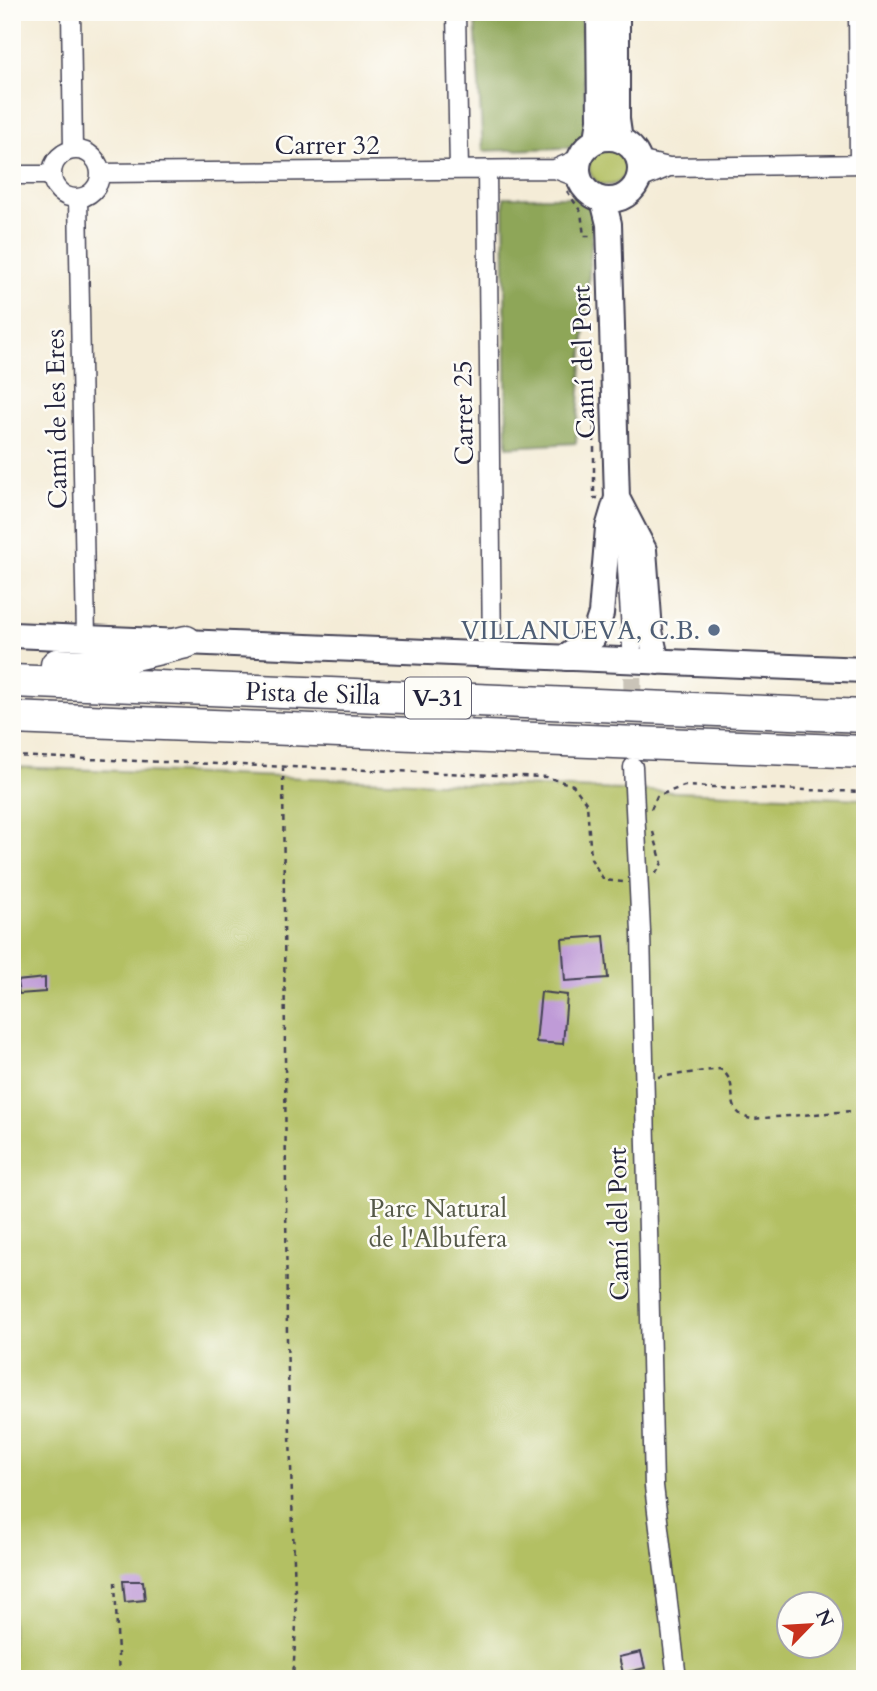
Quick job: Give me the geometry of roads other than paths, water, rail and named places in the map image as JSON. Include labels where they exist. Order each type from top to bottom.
[{"type":"highway","points":[[12,664],[83,666],[186,642]]},
{"type":"highway","name":"Pista de Silla","points":[[12,681],[865,716]]},
{"type":"highway","name":"Pista de Silla","points":[[12,718],[865,752]]},
{"type":"street","points":[[71,12],[73,150]]},
{"type":"street","points":[[456,12],[459,170]]},
{"type":"street","points":[[599,12],[600,120],[609,140]]},
{"type":"street","points":[[609,140],[617,120],[617,12]]},
{"type":"street","points":[[638,170],[668,167],[862,164],[858,12]]},
{"type":"street","points":[[609,140],[628,145],[638,170],[634,188],[611,199],[588,192],[579,168],[587,147],[609,140]]},
{"type":"street","points":[[73,150],[81,150],[95,158],[100,173],[96,188],[90,194],[78,198],[60,193],[52,174],[54,163],[59,156],[73,150]]},
{"type":"street","name":"Carrer 32","points":[[100,173],[579,168]]},
{"type":"street","name":"Carrer 25","points":[[486,170],[492,655]]},
{"type":"street","points":[[12,175],[52,174]]},
{"type":"street","name":"Camí de les Eres","points":[[78,198],[86,638]]},
{"type":"street","name":"Camí del Port","points":[[611,199],[609,224],[617,498],[625,537],[632,647]]},
{"type":"street","name":"Camí del Port","points":[[565,658],[593,638],[601,614],[608,528],[617,498]]},
{"type":"street","name":"Camí del Port","points":[[617,498],[644,550],[650,631],[657,662]]},
{"type":"street","points":[[12,635],[865,670]]},
{"type":"street","name":"Camí del Port","points":[[633,767],[645,1077],[654,1486],[677,1679]]},
{"type":"tunnel","points":[[632,650],[633,748]]},
{"type":"place","name":"VILLANUEVA, C.B.","points":[[714,630]]},
{"type":"park label","name":"Parc Natural de l'Albufera","points":[[438,1223]]}]
